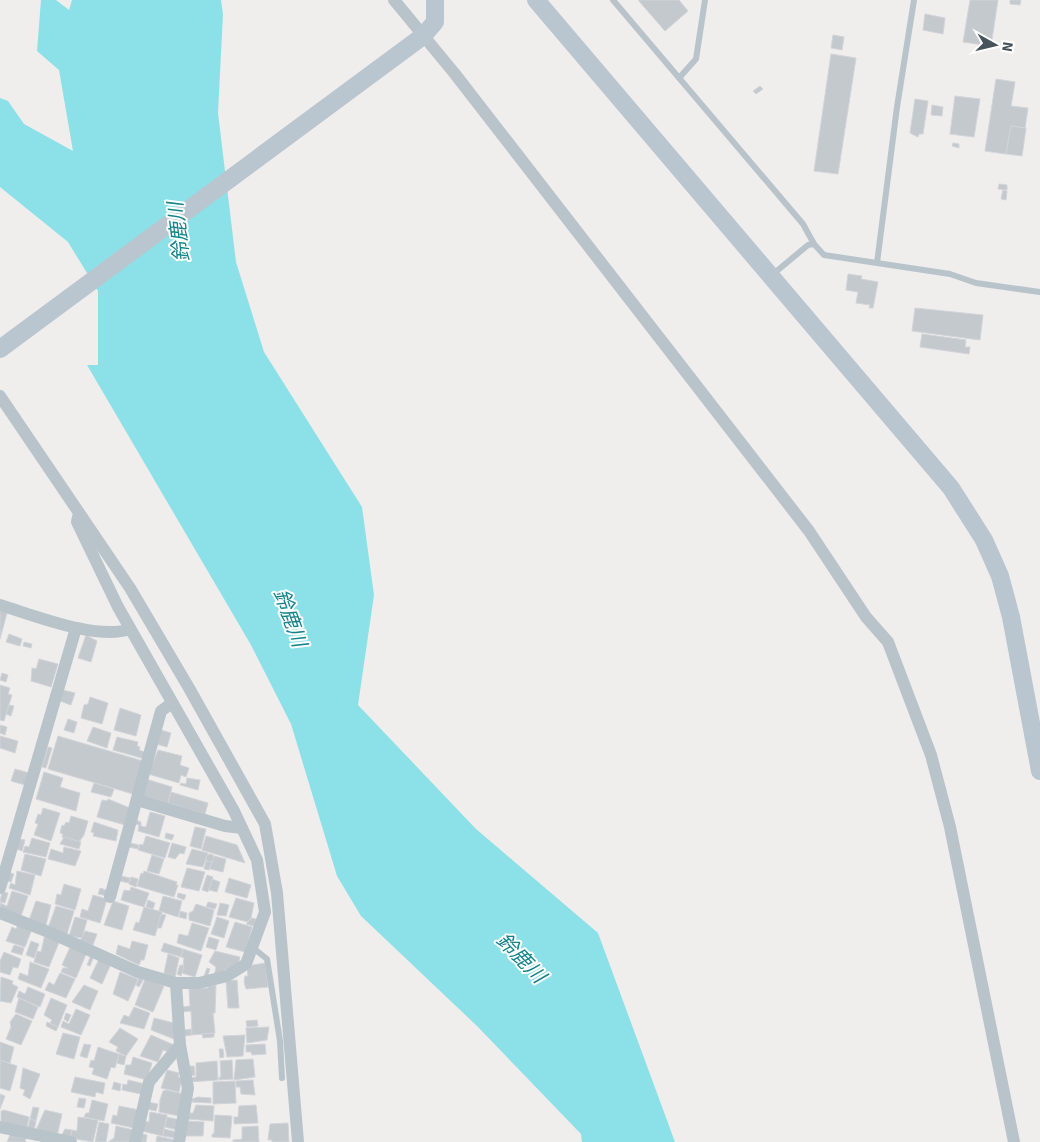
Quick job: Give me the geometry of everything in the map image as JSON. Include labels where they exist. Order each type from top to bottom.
[{"type":"street","points":[[394,0],[421,38],[455,74],[809,531],[866,617],[888,642],[931,755],[950,827],[1014,1142]]},
{"type":"street","points":[[0,349],[421,38],[435,22],[435,0]]},
{"type":"street","points":[[536,0],[776,272],[951,488],[984,540],[1000,576],[1011,617],[1040,771]]},
{"type":"street","points":[[0,396],[130,588],[189,688],[265,824],[277,893],[298,1142]]},
{"type":"street","points":[[0,913],[64,938],[138,972],[176,983],[199,983],[227,976],[246,964],[265,912],[257,860],[242,828],[130,629],[77,522],[79,511]]},
{"type":"street","points":[[0,606],[76,628],[120,632],[130,629]]},
{"type":"street","points":[[0,888],[76,628]]},
{"type":"street","points":[[110,897],[162,711],[172,703]]},
{"type":"street","points":[[137,800],[225,826],[242,828]]},
{"type":"street","points":[[176,983],[180,1045],[188,1088],[179,1142]]},
{"type":"street","points":[[135,1142],[149,1082],[180,1045]]},
{"type":"street","points":[[0,1126],[58,1141],[71,1142]]},
{"type":"lane","points":[[613,0],[803,224],[811,245],[824,255],[950,274],[976,283],[1040,292]]},
{"type":"lane","points":[[680,78],[696,59],[706,0]]},
{"type":"lane","points":[[877,263],[897,107],[914,0]]},
{"type":"lane","points":[[776,272],[811,245]]},
{"type":"lane","points":[[252,947],[267,959],[280,1041],[282,1078]]},
{"type":"water","name":"鈴鹿川","points":[[41,0],[56,0],[69,10],[72,0],[221,0],[223,14],[218,113],[236,262],[264,352],[362,507],[374,595],[358,705],[476,829],[598,933],[675,1142],[582,1142],[581,1134],[477,1026],[361,916],[337,876],[291,724],[251,645],[87,365],[98,365],[98,291],[68,242],[0,187],[0,98],[8,101],[24,124],[73,151],[59,70],[37,51]]},
{"type":"building","points":[[638,0],[679,0],[688,11],[665,31]]},
{"type":"building","points":[[970,0],[998,0],[991,46],[963,42]]},
{"type":"building","points":[[1010,0],[1021,0],[1020,5],[1010,4]]},
{"type":"building","points":[[925,14],[945,18],[943,34],[923,30]]},
{"type":"building","points":[[833,35],[844,37],[842,50],[831,48]]},
{"type":"building","points":[[831,54],[856,58],[838,174],[814,171]]},
{"type":"building","points":[[996,79],[1015,82],[1011,106],[1028,108],[1025,128],[1011,126],[1006,154],[985,151]]},
{"type":"building","points":[[760,86],[763,89],[756,94],[753,91]]},
{"type":"building","points":[[955,96],[980,99],[974,137],[950,134]]},
{"type":"building","points":[[915,99],[928,101],[923,134],[919,134],[918,137],[910,133]]},
{"type":"building","points":[[932,105],[943,107],[942,116],[931,115]]},
{"type":"building","points":[[1011,126],[1026,128],[1022,156],[1006,154]]},
{"type":"building","points":[[953,143],[959,144],[959,148],[952,146]]},
{"type":"building","points":[[999,184],[1007,185],[1007,190],[998,189]]},
{"type":"building","points":[[1003,190],[1007,191],[1006,200],[1001,199]]},
{"type":"building","points":[[848,274],[862,276],[861,279],[878,282],[873,308],[869,308],[870,305],[856,303],[858,292],[846,290]]},
{"type":"building","points":[[915,308],[983,315],[980,340],[912,331]]},
{"type":"building","points":[[922,334],[966,340],[965,347],[970,347],[969,354],[920,347]]},
{"type":"building","points":[[0,610],[7,613],[0,639]]},
{"type":"building","points":[[9,634],[22,639],[20,646],[6,642]]},
{"type":"building","points":[[86,635],[97,641],[91,662],[78,658]]},
{"type":"building","points":[[24,642],[32,644],[31,648],[23,646]]},
{"type":"building","points":[[39,659],[58,664],[51,687],[31,681],[32,668],[36,669]]},
{"type":"building","points":[[2,673],[8,675],[6,682],[0,680]]},
{"type":"building","points":[[0,685],[10,688],[8,694],[12,695],[4,721],[0,720]]},
{"type":"building","points":[[63,690],[75,693],[71,705],[60,701]]},
{"type":"building","points":[[90,697],[108,703],[102,724],[81,718],[84,705],[88,704]]},
{"type":"building","points":[[9,705],[14,706],[11,716],[6,714]]},
{"type":"building","points":[[120,708],[141,715],[136,736],[114,730]]},
{"type":"building","points":[[68,719],[77,722],[74,733],[64,730]]},
{"type":"building","points":[[0,725],[7,727],[5,735],[0,733]]},
{"type":"building","points":[[93,727],[111,733],[107,748],[87,741]]},
{"type":"building","points":[[161,730],[171,733],[167,747],[156,744]]},
{"type":"building","points":[[0,736],[18,741],[15,753],[0,748]]},
{"type":"building","points":[[58,736],[143,761],[133,794],[48,769]]},
{"type":"building","points":[[117,737],[138,742],[139,750],[147,753],[145,759],[113,750]]},
{"type":"building","points":[[48,747],[52,748],[46,768],[42,767]]},
{"type":"building","points":[[158,750],[182,756],[180,765],[189,768],[186,777],[181,775],[179,783],[148,774]]},
{"type":"building","points":[[15,769],[29,773],[25,785],[11,781]]},
{"type":"building","points":[[44,772],[63,778],[60,787],[80,793],[76,811],[36,799]]},
{"type":"building","points":[[187,778],[200,780],[198,790],[180,785],[181,783],[186,784]]},
{"type":"building","points":[[146,779],[172,787],[168,803],[142,796]]},
{"type":"building","points":[[94,783],[114,789],[111,797],[91,792]]},
{"type":"building","points":[[171,792],[208,803],[205,814],[168,803]]},
{"type":"building","points":[[108,799],[130,808],[125,825],[97,817],[102,800],[107,801]]},
{"type":"building","points":[[43,808],[60,813],[51,841],[34,835],[38,824],[35,823],[38,814],[41,815]]},
{"type":"building","points":[[150,812],[165,816],[159,837],[138,831],[139,825],[135,824],[136,820],[141,822],[141,826],[146,827]]},
{"type":"building","points":[[71,816],[88,821],[84,835],[79,842],[62,837],[63,834],[60,833],[62,825],[64,826],[66,822],[69,823]]},
{"type":"building","points":[[94,822],[118,830],[116,841],[93,836],[94,833],[91,832]]},
{"type":"building","points":[[195,827],[206,829],[201,849],[190,846]]},
{"type":"building","points":[[166,833],[174,835],[172,840],[165,838]]},
{"type":"building","points":[[146,836],[170,843],[165,858],[138,850],[140,844],[143,845]]},
{"type":"building","points":[[206,836],[237,845],[245,863],[202,850]]},
{"type":"building","points":[[64,837],[81,842],[79,849],[60,844]]},
{"type":"building","points":[[32,838],[50,843],[46,857],[23,852],[25,846],[29,847]]},
{"type":"building","points":[[20,839],[25,840],[22,851],[17,849]]},
{"type":"building","points":[[130,843],[139,845],[138,849],[129,847]]},
{"type":"building","points":[[172,843],[186,847],[184,854],[180,853],[175,859],[168,857]]},
{"type":"building","points":[[64,847],[81,851],[75,866],[48,859],[51,849],[63,853]]},
{"type":"building","points":[[192,849],[208,853],[203,867],[186,864]]},
{"type":"building","points":[[25,854],[46,859],[41,876],[21,870]]},
{"type":"building","points":[[210,854],[214,858],[210,862],[206,858]]},
{"type":"building","points":[[152,855],[164,859],[159,874],[147,871]]},
{"type":"building","points":[[214,856],[226,859],[223,872],[210,869]]},
{"type":"building","points":[[206,861],[212,862],[209,870],[204,869]]},
{"type":"building","points":[[187,868],[205,872],[199,891],[181,887]]},
{"type":"building","points":[[17,871],[35,875],[30,895],[9,888],[11,883],[15,885]]},
{"type":"building","points":[[144,871],[177,882],[176,885],[178,885],[174,897],[137,886],[141,873],[143,874]]},
{"type":"building","points":[[8,872],[14,874],[11,882],[5,881]]},
{"type":"building","points":[[207,875],[213,877],[208,892],[202,890]]},
{"type":"building","points":[[121,876],[130,878],[129,883],[120,881]]},
{"type":"building","points":[[131,877],[138,879],[136,887],[129,884]]},
{"type":"building","points":[[229,878],[251,885],[247,898],[225,892]]},
{"type":"building","points":[[212,879],[220,882],[217,892],[209,890]]},
{"type":"building","points":[[64,884],[81,889],[75,910],[55,904],[57,894],[61,895]]},
{"type":"building","points":[[131,887],[149,893],[144,907],[121,900],[124,890],[130,891]]},
{"type":"building","points":[[100,888],[109,891],[107,896],[98,894]]},
{"type":"building","points":[[12,891],[28,896],[21,916],[0,909],[0,903],[7,906]]},
{"type":"building","points":[[2,892],[8,893],[5,903],[0,902]]},
{"type":"building","points":[[178,893],[186,895],[184,900],[177,897]]},
{"type":"building","points":[[93,895],[107,899],[100,923],[80,917],[82,909],[88,911]]},
{"type":"building","points":[[163,896],[182,901],[178,917],[159,911]]},
{"type":"building","points":[[236,898],[254,903],[251,918],[248,922],[229,917]]},
{"type":"building","points":[[148,900],[155,903],[153,909],[146,907]]},
{"type":"building","points":[[36,901],[51,905],[46,925],[29,920]]},
{"type":"building","points":[[113,901],[129,906],[122,930],[104,925]]},
{"type":"building","points":[[208,902],[217,904],[215,909],[206,907]]},
{"type":"building","points":[[220,903],[229,905],[226,916],[217,915]]},
{"type":"building","points":[[196,904],[214,910],[210,926],[189,920],[189,913],[193,911]]},
{"type":"building","points":[[56,906],[74,911],[67,934],[48,928]]},
{"type":"building","points":[[144,907],[162,912],[155,936],[133,930],[136,922],[139,923]]},
{"type":"building","points":[[180,911],[187,913],[186,919],[179,917]]},
{"type":"building","points":[[161,914],[166,915],[161,928],[157,928]]},
{"type":"building","points":[[75,917],[87,920],[82,938],[69,936]]},
{"type":"building","points":[[217,917],[229,921],[224,938],[211,934]]},
{"type":"building","points":[[252,918],[256,919],[254,926],[246,924]]},
{"type":"building","points":[[235,922],[252,927],[245,952],[226,947]]},
{"type":"building","points":[[192,923],[209,928],[201,951],[177,943],[179,934],[188,936]]},
{"type":"building","points":[[18,924],[32,929],[25,947],[6,941],[12,927],[16,929]]},
{"type":"building","points":[[85,931],[97,934],[93,945],[80,941]]},
{"type":"building","points":[[45,934],[60,940],[49,967],[34,962],[37,951],[41,952]]},
{"type":"building","points":[[209,937],[219,940],[216,950],[206,947]]},
{"type":"building","points":[[31,941],[39,944],[34,958],[26,955]]},
{"type":"building","points":[[132,941],[148,945],[144,960],[141,960],[139,965],[116,954],[118,945],[130,949]]},
{"type":"building","points":[[164,943],[183,949],[181,957],[161,951]]},
{"type":"building","points":[[14,945],[24,948],[22,955],[11,952]]},
{"type":"building","points":[[71,945],[87,952],[76,978],[61,972],[63,968],[68,968],[62,965]]},
{"type":"building","points":[[183,949],[202,955],[195,977],[182,973],[184,958],[181,957]]},
{"type":"building","points":[[215,951],[240,957],[238,965],[230,971],[225,969],[224,973],[214,976],[216,967],[209,962]]},
{"type":"building","points":[[4,952],[21,959],[18,968],[13,967],[10,975],[0,972],[0,961]]},
{"type":"building","points":[[168,954],[179,958],[175,977],[164,973]]},
{"type":"building","points":[[91,955],[94,956],[90,966],[87,965]]},
{"type":"building","points":[[99,959],[111,964],[102,984],[90,978]]},
{"type":"building","points":[[30,962],[49,969],[41,988],[18,979],[20,973],[28,976]]},
{"type":"building","points":[[265,963],[268,987],[246,989],[244,982],[245,976],[248,976],[247,966]]},
{"type":"building","points":[[180,965],[184,966],[181,976],[177,974]]},
{"type":"building","points":[[207,968],[210,969],[207,978],[204,976]]},
{"type":"building","points":[[120,972],[138,979],[128,1001],[113,994]]},
{"type":"building","points":[[60,973],[75,979],[66,998],[45,990],[49,982],[54,985]]},
{"type":"building","points":[[1,977],[13,981],[12,984],[18,987],[11,1003],[0,1001]]},
{"type":"building","points":[[139,978],[143,980],[139,987],[136,985]]},
{"type":"building","points":[[145,979],[164,986],[153,1012],[135,1005]]},
{"type":"building","points":[[237,980],[239,1008],[228,1008],[226,981]]},
{"type":"building","points":[[84,985],[98,991],[90,1010],[72,1002]]},
{"type":"building","points":[[216,985],[215,1013],[213,1013],[215,1033],[192,1035],[191,1011],[182,1012],[181,1007],[190,1006],[189,989],[208,988],[208,986]]},
{"type":"building","points":[[28,987],[45,994],[40,1007],[17,997],[19,991],[25,994]]},
{"type":"building","points":[[19,998],[38,1007],[33,1019],[15,1012]]},
{"type":"building","points":[[51,998],[67,1005],[58,1027],[50,1023],[52,1020],[44,1015]]},
{"type":"building","points":[[134,1007],[150,1013],[144,1029],[120,1023],[124,1015],[129,1017]]},
{"type":"building","points":[[76,1009],[90,1015],[81,1035],[61,1027],[63,1021],[69,1024]]},
{"type":"building","points":[[66,1013],[71,1015],[68,1022],[64,1019]]},
{"type":"building","points":[[16,1014],[32,1021],[21,1045],[6,1039],[11,1027],[10,1022]]},
{"type":"building","points":[[154,1018],[174,1023],[174,1039],[151,1030]]},
{"type":"building","points":[[257,1020],[258,1026],[247,1027],[246,1021]]},
{"type":"building","points":[[47,1022],[58,1027],[56,1031],[46,1026]]},
{"type":"building","points":[[269,1027],[267,1040],[247,1043],[246,1028]]},
{"type":"building","points":[[120,1028],[138,1039],[126,1056],[116,1051],[118,1047],[109,1042]]},
{"type":"building","points":[[191,1029],[192,1035],[184,1036],[184,1030]]},
{"type":"building","points":[[63,1033],[80,1037],[74,1059],[56,1054]]},
{"type":"building","points":[[214,1033],[214,1037],[203,1038],[202,1034]]},
{"type":"building","points":[[151,1035],[174,1045],[169,1052],[163,1050],[158,1062],[140,1056]]},
{"type":"building","points":[[245,1035],[243,1056],[227,1057],[223,1036]]},
{"type":"building","points":[[0,1042],[14,1047],[10,1063],[0,1060]]},
{"type":"building","points":[[84,1044],[91,1045],[87,1058],[80,1056]]},
{"type":"building","points":[[265,1044],[266,1054],[252,1055],[251,1052],[246,1052],[246,1045]]},
{"type":"building","points":[[98,1047],[119,1054],[115,1068],[111,1067],[107,1079],[92,1074],[94,1068],[89,1067],[91,1060],[94,1061]]},
{"type":"building","points":[[219,1049],[223,1049],[224,1057],[220,1058]]},
{"type":"building","points":[[119,1054],[126,1056],[124,1065],[117,1063]]},
{"type":"building","points":[[133,1057],[152,1063],[147,1080],[124,1074],[126,1065],[131,1065]]},
{"type":"building","points":[[253,1059],[255,1077],[234,1080],[236,1060]]},
{"type":"building","points":[[0,1060],[17,1066],[10,1091],[0,1088]]},
{"type":"building","points":[[232,1060],[233,1079],[219,1080],[219,1077],[221,1077],[220,1061]]},
{"type":"building","points":[[217,1061],[218,1080],[190,1082],[190,1078],[196,1077],[196,1063]]},
{"type":"building","points":[[189,1066],[194,1066],[195,1075],[189,1076]]},
{"type":"building","points":[[23,1068],[40,1074],[30,1099],[23,1095],[25,1090],[20,1088]]},
{"type":"building","points":[[167,1070],[179,1073],[178,1077],[182,1078],[179,1092],[161,1088]]},
{"type":"building","points":[[75,1077],[105,1083],[103,1094],[96,1092],[95,1097],[71,1092]]},
{"type":"building","points":[[128,1080],[145,1084],[141,1094],[122,1090],[123,1084],[127,1085]]},
{"type":"building","points":[[253,1080],[255,1095],[241,1094],[240,1087],[236,1087],[236,1081]]},
{"type":"building","points":[[235,1081],[236,1103],[213,1104],[213,1082]]},
{"type":"building","points":[[114,1082],[121,1084],[120,1091],[112,1089]]},
{"type":"building","points":[[163,1091],[184,1094],[179,1116],[159,1112],[160,1100]]},
{"type":"building","points":[[0,1094],[5,1096],[0,1109]]},
{"type":"building","points":[[198,1097],[211,1098],[211,1103],[192,1102],[192,1099]]},
{"type":"building","points":[[79,1098],[86,1099],[84,1108],[77,1107]]},
{"type":"building","points":[[92,1100],[108,1104],[104,1121],[84,1117],[86,1113],[89,1113]]},
{"type":"building","points":[[148,1102],[158,1104],[156,1111],[147,1109]]},
{"type":"building","points":[[196,1105],[214,1106],[213,1121],[188,1119]]},
{"type":"building","points":[[256,1105],[258,1123],[234,1124],[234,1117],[238,1117],[239,1106]]},
{"type":"building","points":[[119,1106],[139,1110],[134,1128],[111,1123],[113,1115],[117,1116]]},
{"type":"building","points":[[33,1107],[39,1108],[36,1121],[30,1119]]},
{"type":"building","points":[[4,1110],[29,1117],[27,1128],[1,1123],[1,1111]]},
{"type":"building","points":[[45,1110],[62,1114],[57,1136],[36,1130]]},
{"type":"building","points":[[150,1112],[167,1115],[163,1136],[142,1131],[144,1121],[149,1122]]},
{"type":"building","points":[[215,1115],[232,1116],[230,1138],[212,1137],[212,1134],[214,1134]]},
{"type":"building","points":[[78,1117],[98,1120],[93,1142],[70,1138],[72,1130],[77,1131]]},
{"type":"building","points":[[167,1117],[180,1120],[178,1130],[165,1127]]},
{"type":"building","points":[[30,1119],[36,1121],[34,1131],[28,1129]]},
{"type":"building","points":[[187,1121],[204,1122],[203,1136],[184,1136]]},
{"type":"building","points":[[99,1122],[109,1124],[106,1142],[95,1142]]},
{"type":"building","points":[[288,1123],[289,1142],[272,1142],[272,1140],[268,1140],[270,1124]]},
{"type":"building","points":[[116,1126],[134,1130],[131,1142],[108,1142],[114,1138]]},
{"type":"building","points":[[258,1126],[259,1142],[233,1142],[233,1140],[242,1139],[242,1127]]},
{"type":"building","points":[[65,1129],[72,1130],[70,1138],[61,1136]]},
{"type":"building","points":[[164,1129],[177,1132],[175,1138],[163,1136]]},
{"type":"building","points":[[11,1132],[27,1135],[25,1142],[7,1142]]},
{"type":"building","points":[[142,1134],[147,1135],[146,1142],[140,1142]]},
{"type":"building","points":[[157,1136],[175,1140],[174,1142],[156,1142]]}]
